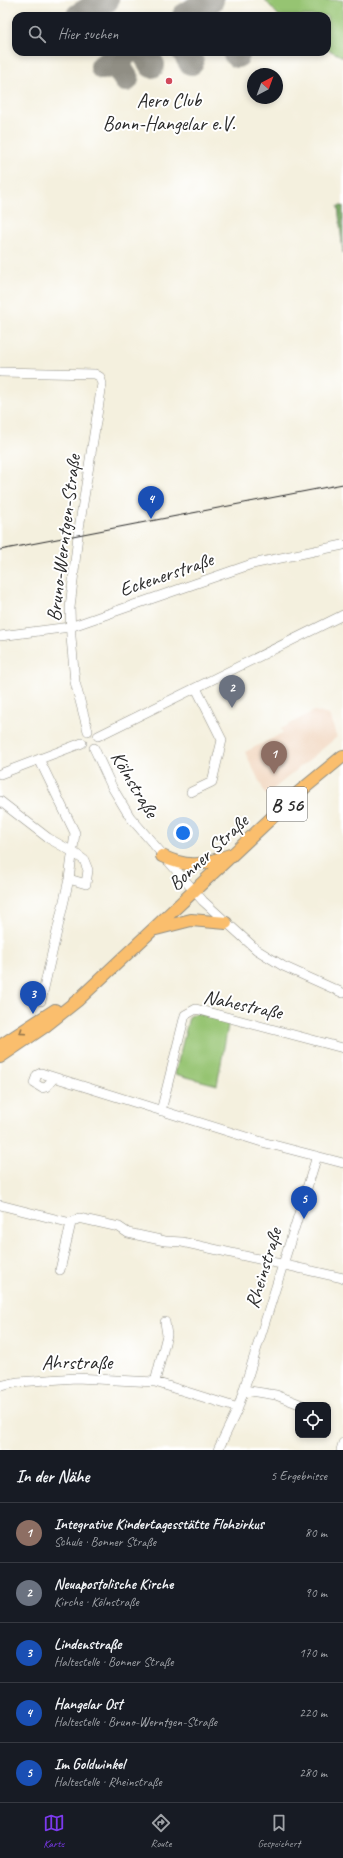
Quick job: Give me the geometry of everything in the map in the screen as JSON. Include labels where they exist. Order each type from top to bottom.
[{"type":"main road","name":"Bonner Straße","points":[[0,1057],[44,1027],[101,979],[298,793],[343,756]]},
{"type":"main road","points":[[162,856],[179,863],[196,865],[233,854]]},
{"type":"main road","points":[[153,930],[191,920],[226,923]]},
{"type":"main road","name":"Bonner Straße","points":[[0,1046],[101,979]]},
{"type":"street","name":"Bruno-Werntgen-Straße","points":[[0,372],[95,374],[100,377],[102,384],[78,535],[70,608],[70,627],[75,682],[88,731]]},
{"type":"street","name":"Eckenerstraße","points":[[0,636],[70,627],[252,564],[343,545]]},
{"type":"street","name":"Kölnstraße","points":[[98,736],[343,614]]},
{"type":"street","points":[[191,792],[212,782],[222,740],[196,688]]},
{"type":"street","points":[[88,731],[94,732],[98,736],[98,745],[94,748],[86,747],[82,743],[84,734],[88,731]]},
{"type":"street","name":"Kölnstraße","points":[[0,774],[82,743]]},
{"type":"street","name":"Kölnstraße","points":[[94,748],[112,787],[130,817],[194,892],[257,950],[283,966],[343,993]]},
{"type":"street","points":[[39,759],[75,832],[69,879],[41,1001]]},
{"type":"street","points":[[0,801],[48,838],[84,860],[88,870],[86,884],[69,879]]},
{"type":"street","name":"Nahestraße","points":[[161,1111],[185,1015],[196,1009],[343,1048]]},
{"type":"street","points":[[54,1078],[262,1142],[343,1162]]},
{"type":"street","name":"Rheinstraße","points":[[218,1450],[238,1408],[317,1156]]},
{"type":"street","points":[[0,1205],[70,1223],[79,1218],[119,1227],[128,1233],[165,1241],[182,1242],[343,1278]]},
{"type":"street","points":[[60,1270],[70,1223]]},
{"type":"street","points":[[156,1382],[167,1335],[165,1322]]},
{"type":"street","name":"Ahrstraße","points":[[0,1386],[18,1382],[76,1378],[156,1382],[238,1408]]},
{"type":"street","points":[[244,1390],[276,1396],[295,1403]]},
{"type":"street","points":[[341,1450],[343,1443]]},
{"type":"shaded area","points":[[314,711],[329,715],[337,737],[266,795],[245,752],[283,733],[281,729]]},
{"type":"green space","points":[[265,0],[343,0],[343,57],[331,51],[331,12],[276,12]]},
{"type":"green space","points":[[338,206],[343,206],[343,253]]},
{"type":"green space","points":[[198,1012],[229,1020],[217,1085],[175,1074],[189,1017]]},
{"type":"taxiway","points":[[86,12],[106,0]]},
{"type":"taxiway","points":[[192,12],[211,0]]},
{"type":"taxiway","points":[[103,67],[121,56]]},
{"type":"taxiway","points":[[146,56],[152,65]]},
{"type":"taxiway","points":[[187,56],[191,62]]},
{"type":"taxiway","points":[[114,60],[126,79]]},
{"type":"tram line","points":[[0,550],[343,484]]},
{"type":"place","name":"Aero Club Bonn-Hangelar e.V.","points":[[169,81]]},
{"type":"place","name":"Hangelar Ost","points":[[151,519]]},
{"type":"place","name":"Neuapostolische Kirche","points":[[232,708]]},
{"type":"place","name":"Integrative Kindertagesstätte Flohzirkus","points":[[274,774]]},
{"type":"place","name":"Lindenstraße","points":[[33,1014]]},
{"type":"place","name":"Im Goldwinkel","points":[[304,1219]]}]
